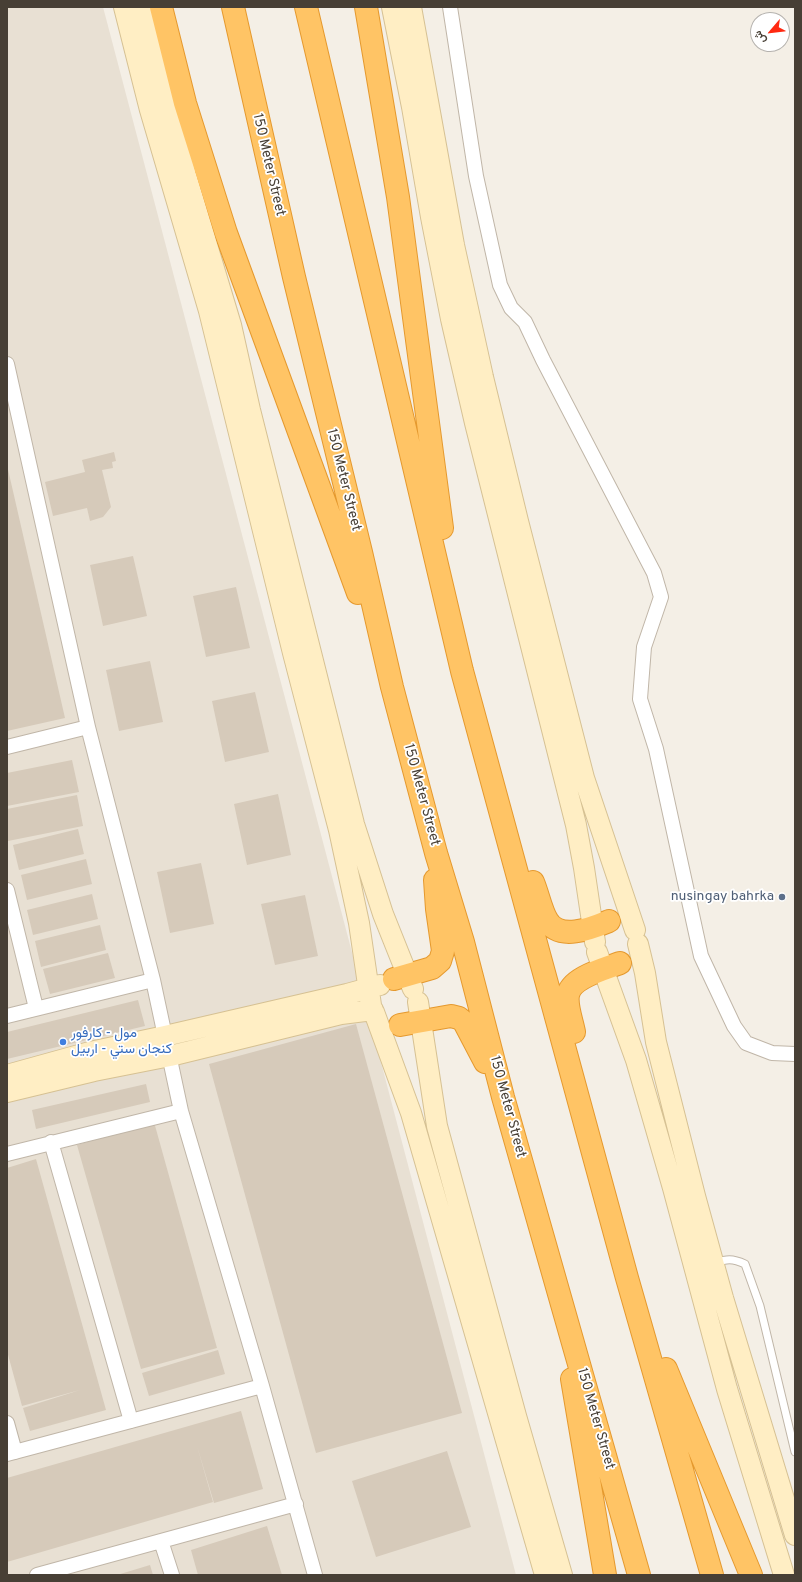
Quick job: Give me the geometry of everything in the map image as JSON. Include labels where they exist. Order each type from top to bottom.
[{"type":"highway","points":[[161,7],[185,103],[226,233],[308,454],[392,688]]},
{"type":"highway","name":"150 Meter Street","points":[[233,7],[294,277],[359,544],[392,688],[436,853],[463,942],[503,1096],[639,1575]]},
{"type":"highway","points":[[306,7],[462,671],[627,1278],[712,1575]]},
{"type":"highway","points":[[366,7],[398,197],[418,343],[429,441],[462,671]]},
{"type":"highway","points":[[507,836],[526,867],[534,884],[546,919],[552,927],[603,946],[576,982],[572,985],[568,995],[577,1057],[577,1095]]},
{"type":"highway","points":[[436,853],[436,890],[443,951],[442,956],[436,965],[400,999],[459,1018],[464,1022],[503,1096]]},
{"type":"highway","points":[[627,1278],[751,1575]]},
{"type":"highway","points":[[561,1300],[576,1408],[605,1575]]},
{"type":"street","points":[[124,7],[136,61],[209,311],[293,653],[339,830],[359,923],[400,999],[428,1075],[439,1133],[516,1416],[562,1575]]},
{"type":"street","points":[[143,7],[186,175],[230,325],[354,824],[383,914],[400,999],[411,1113],[545,1575]]},
{"type":"street","points":[[392,7],[451,319],[480,446],[576,825],[584,868],[603,946],[669,1174],[727,1390],[784,1575]]},
{"type":"street","points":[[411,7],[456,252],[483,377],[514,506],[584,778],[636,937],[645,973],[656,1042],[666,1086],[714,1263],[795,1535]]},
{"type":"street","points":[[450,7],[476,176],[500,285],[511,308],[525,322],[543,360],[654,573],[661,597],[644,647],[640,698],[656,749],[701,956],[734,1026],[746,1043],[772,1053],[795,1054]]},
{"type":"street","points":[[7,364],[88,726],[153,980],[181,1111],[262,1386],[315,1575]]},
{"type":"street","points":[[7,747],[88,726]]},
{"type":"street","points":[[7,890],[36,1008]]},
{"type":"street","points":[[624,921],[630,925],[636,937],[636,951],[627,961],[603,946],[624,921]]},
{"type":"street","points":[[7,1016],[153,980]]},
{"type":"street","points":[[7,1092],[165,1036],[400,999]]},
{"type":"street","points":[[7,1074],[92,1062],[170,1056],[400,999]]},
{"type":"street","points":[[7,1154],[181,1111]]},
{"type":"street","points":[[51,1142],[130,1421]]},
{"type":"street","points":[[7,1423],[11,1453],[262,1386]]},
{"type":"street","points":[[43,1574],[296,1504]]},
{"type":"street","points":[[161,1541],[172,1575]]},
{"type":"lane","points":[[714,1263],[735,1259],[745,1264],[760,1306],[795,1452]]},
{"type":"shaded area","points":[[7,7],[103,7],[516,1575],[7,1575]]},
{"type":"building","points":[[114,452],[116,461],[112,462],[113,468],[102,470],[111,507],[103,517],[90,521],[87,508],[53,516],[45,482],[85,472],[82,460]]},
{"type":"building","points":[[7,465],[65,718],[7,731]]},
{"type":"building","points":[[133,556],[147,616],[103,626],[90,565]]},
{"type":"building","points":[[236,587],[250,648],[206,657],[193,596]]},
{"type":"building","points":[[150,661],[163,722],[119,731],[106,670]]},
{"type":"building","points":[[255,692],[269,752],[225,762],[212,701]]},
{"type":"building","points":[[72,760],[79,792],[7,806],[7,773]]},
{"type":"building","points":[[278,794],[291,855],[247,865],[234,804]]},
{"type":"building","points":[[77,795],[83,826],[8,841],[7,809]]},
{"type":"building","points":[[78,829],[84,854],[19,870],[13,845]]},
{"type":"building","points":[[86,859],[92,884],[27,900],[21,875]]},
{"type":"building","points":[[201,863],[214,924],[170,933],[157,872]]},
{"type":"building","points":[[92,894],[98,919],[33,935],[27,910]]},
{"type":"building","points":[[305,895],[318,956],[275,965],[261,904]]},
{"type":"building","points":[[100,925],[106,950],[41,967],[35,941]]},
{"type":"building","points":[[108,953],[115,978],[50,994],[43,969]]},
{"type":"building","points":[[138,1000],[145,1026],[7,1059],[7,1032]]},
{"type":"building","points":[[356,1024],[462,1413],[316,1453],[209,1064]]},
{"type":"building","points":[[146,1084],[150,1102],[36,1129],[32,1110]]},
{"type":"building","points":[[154,1122],[217,1348],[141,1369],[77,1145]]},
{"type":"building","points":[[36,1159],[106,1410],[30,1431],[23,1408],[80,1390],[22,1406],[7,1351],[7,1168]]},
{"type":"building","points":[[218,1350],[225,1374],[149,1396],[142,1373]]},
{"type":"building","points":[[241,1411],[263,1489],[214,1503],[197,1446],[213,1502],[7,1562],[7,1478]]},
{"type":"building","points":[[447,1451],[471,1527],[376,1557],[352,1481]]},
{"type":"building","points":[[267,1526],[282,1575],[198,1575],[191,1550]]},
{"type":"building","points":[[150,1565],[153,1575],[117,1575]]},
{"type":"place","name":"nusingay bahrka","points":[[782,897]]},
{"type":"place","name":"مول - كارفور كنجان ستي - اربيل","points":[[63,1042]]}]
